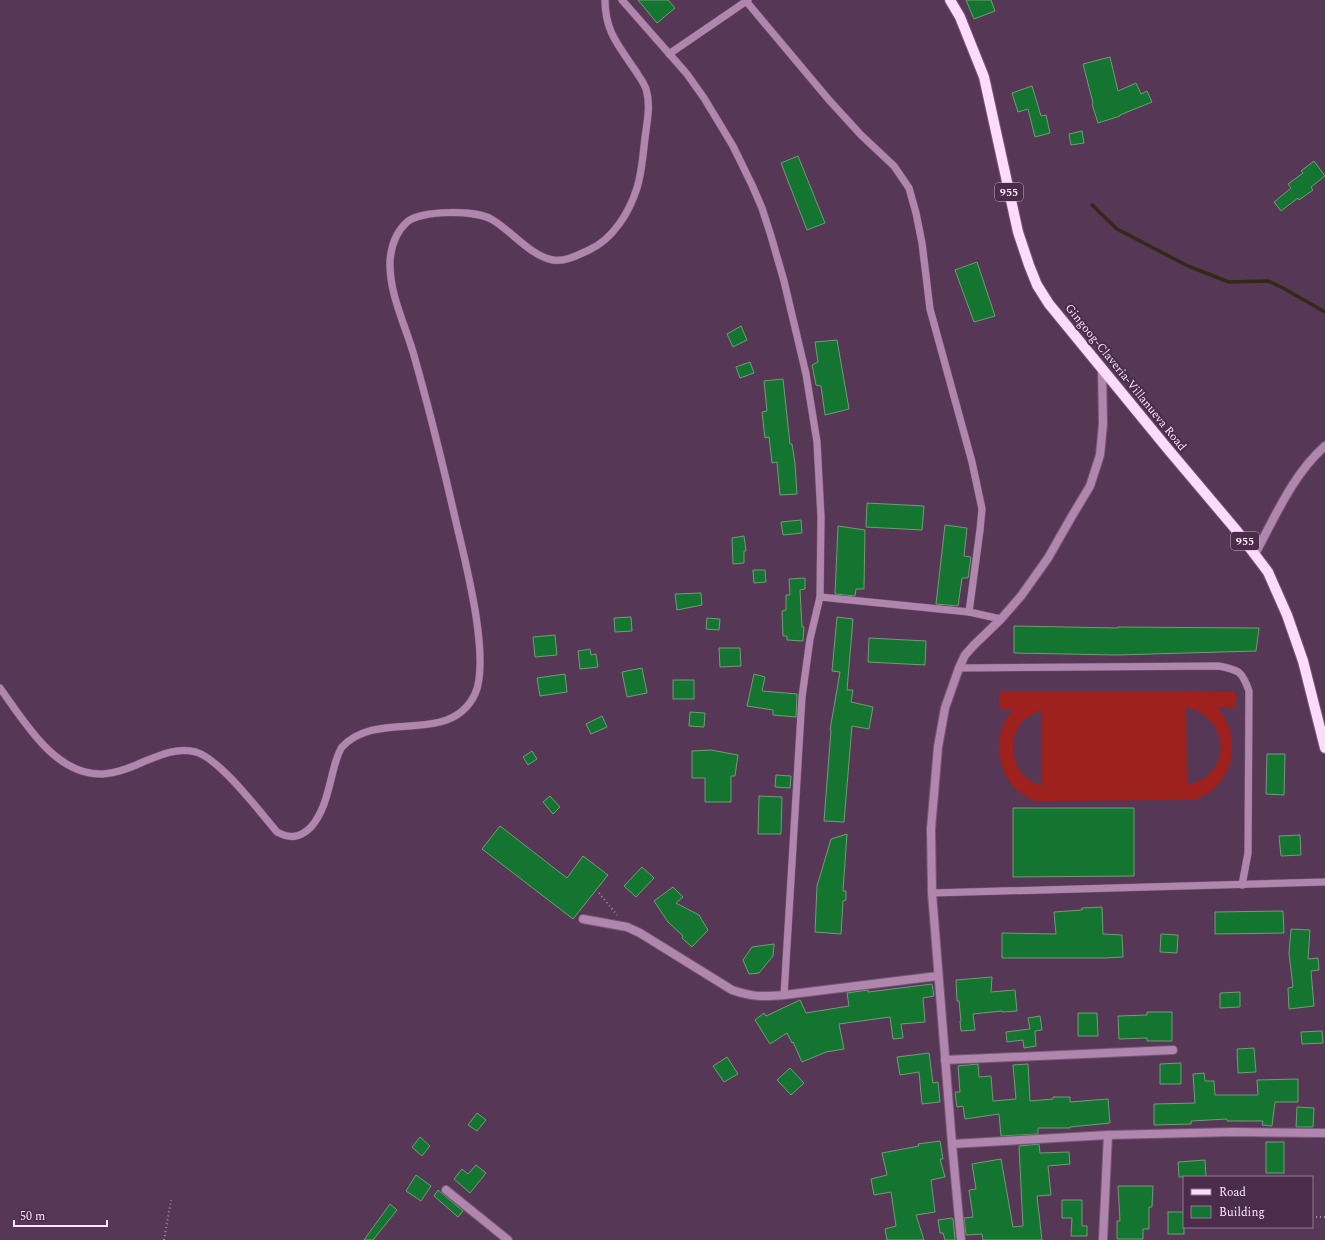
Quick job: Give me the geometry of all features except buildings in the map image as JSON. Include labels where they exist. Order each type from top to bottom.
[{"type":"main road","name":"Gingoog-Claveria-Villanueva Road","points":[[950,0],[960,17],[984,77],[1018,232],[1031,272],[1037,285],[1050,304],[1255,554],[1270,577],[1287,615],[1303,661],[1325,748]]},
{"type":"street","points":[[961,1240],[944,1060],[932,893],[931,829],[938,747],[945,708],[965,655],[1002,619],[1021,596],[1048,558],[1090,486],[1100,455],[1102,432],[1102,368]]},
{"type":"street","points":[[1255,554],[1296,479],[1314,456],[1325,446]]},
{"type":"street","points":[[583,918],[627,927],[651,939],[732,990],[748,996],[784,996],[938,976]]},
{"type":"street","points":[[944,1060],[1173,1050]]},
{"type":"street","points":[[952,1144],[1108,1134],[1233,1132],[1325,1133]]},
{"type":"street","points":[[1103,1240],[1108,1134]]},
{"type":"street","points":[[446,1190],[508,1240]]},
{"type":"lane","points":[[622,0],[687,74],[704,98],[733,146],[762,208],[782,274],[806,374],[817,442],[822,517],[820,597],[810,639],[802,697],[784,996]]},
{"type":"lane","points":[[0,688],[38,740],[62,762],[85,772],[102,774],[118,771],[163,753],[180,750],[196,752],[216,763],[277,832],[287,837],[298,836],[307,830],[318,818],[325,801],[340,748],[357,735],[376,728],[425,724],[452,719],[468,707],[477,689],[480,667],[477,617],[430,418],[412,350],[394,296],[390,261],[395,237],[408,220],[435,213],[470,212],[490,217],[538,255],[554,261],[568,259],[592,249],[609,236],[626,214],[638,185],[649,114],[648,98],[645,86],[614,39],[608,26],[603,1]]},
{"type":"lane","points":[[669,54],[747,1],[829,100],[861,135],[894,166],[909,188],[922,243],[930,309],[972,462],[982,509],[969,612]]},
{"type":"lane","points":[[820,597],[969,612],[1002,619]]},
{"type":"lane","points":[[959,668],[1219,666],[1235,669],[1244,677],[1249,691],[1248,853],[1242,885]]},
{"type":"lane","points":[[932,893],[1325,882]]},
{"type":"path","points":[[599,893],[627,927]]},
{"type":"path","points":[[164,1240],[170,1200]]},
{"type":"path","points":[[1313,1217],[1325,1217]]},
{"type":"shaded area","points":[[999,691],[1235,692],[1235,707],[1217,707],[1224,717],[1232,739],[1230,762],[1226,773],[1219,783],[1210,792],[1193,800],[1034,801],[1018,791],[1011,784],[1002,767],[999,747],[1000,737],[1006,719],[1014,709],[999,709]],"holes":[[[1186,708],[1197,711],[1206,717],[1218,734],[1220,744],[1220,755],[1216,765],[1209,774],[1199,781],[1187,785]],[[1042,710],[1042,786],[1030,781],[1024,776],[1016,762],[1013,746],[1014,738],[1021,723],[1031,715]]]},
{"type":"waterway","points":[[1092,205],[1117,229],[1188,266],[1229,282],[1268,281],[1325,312]]}]
